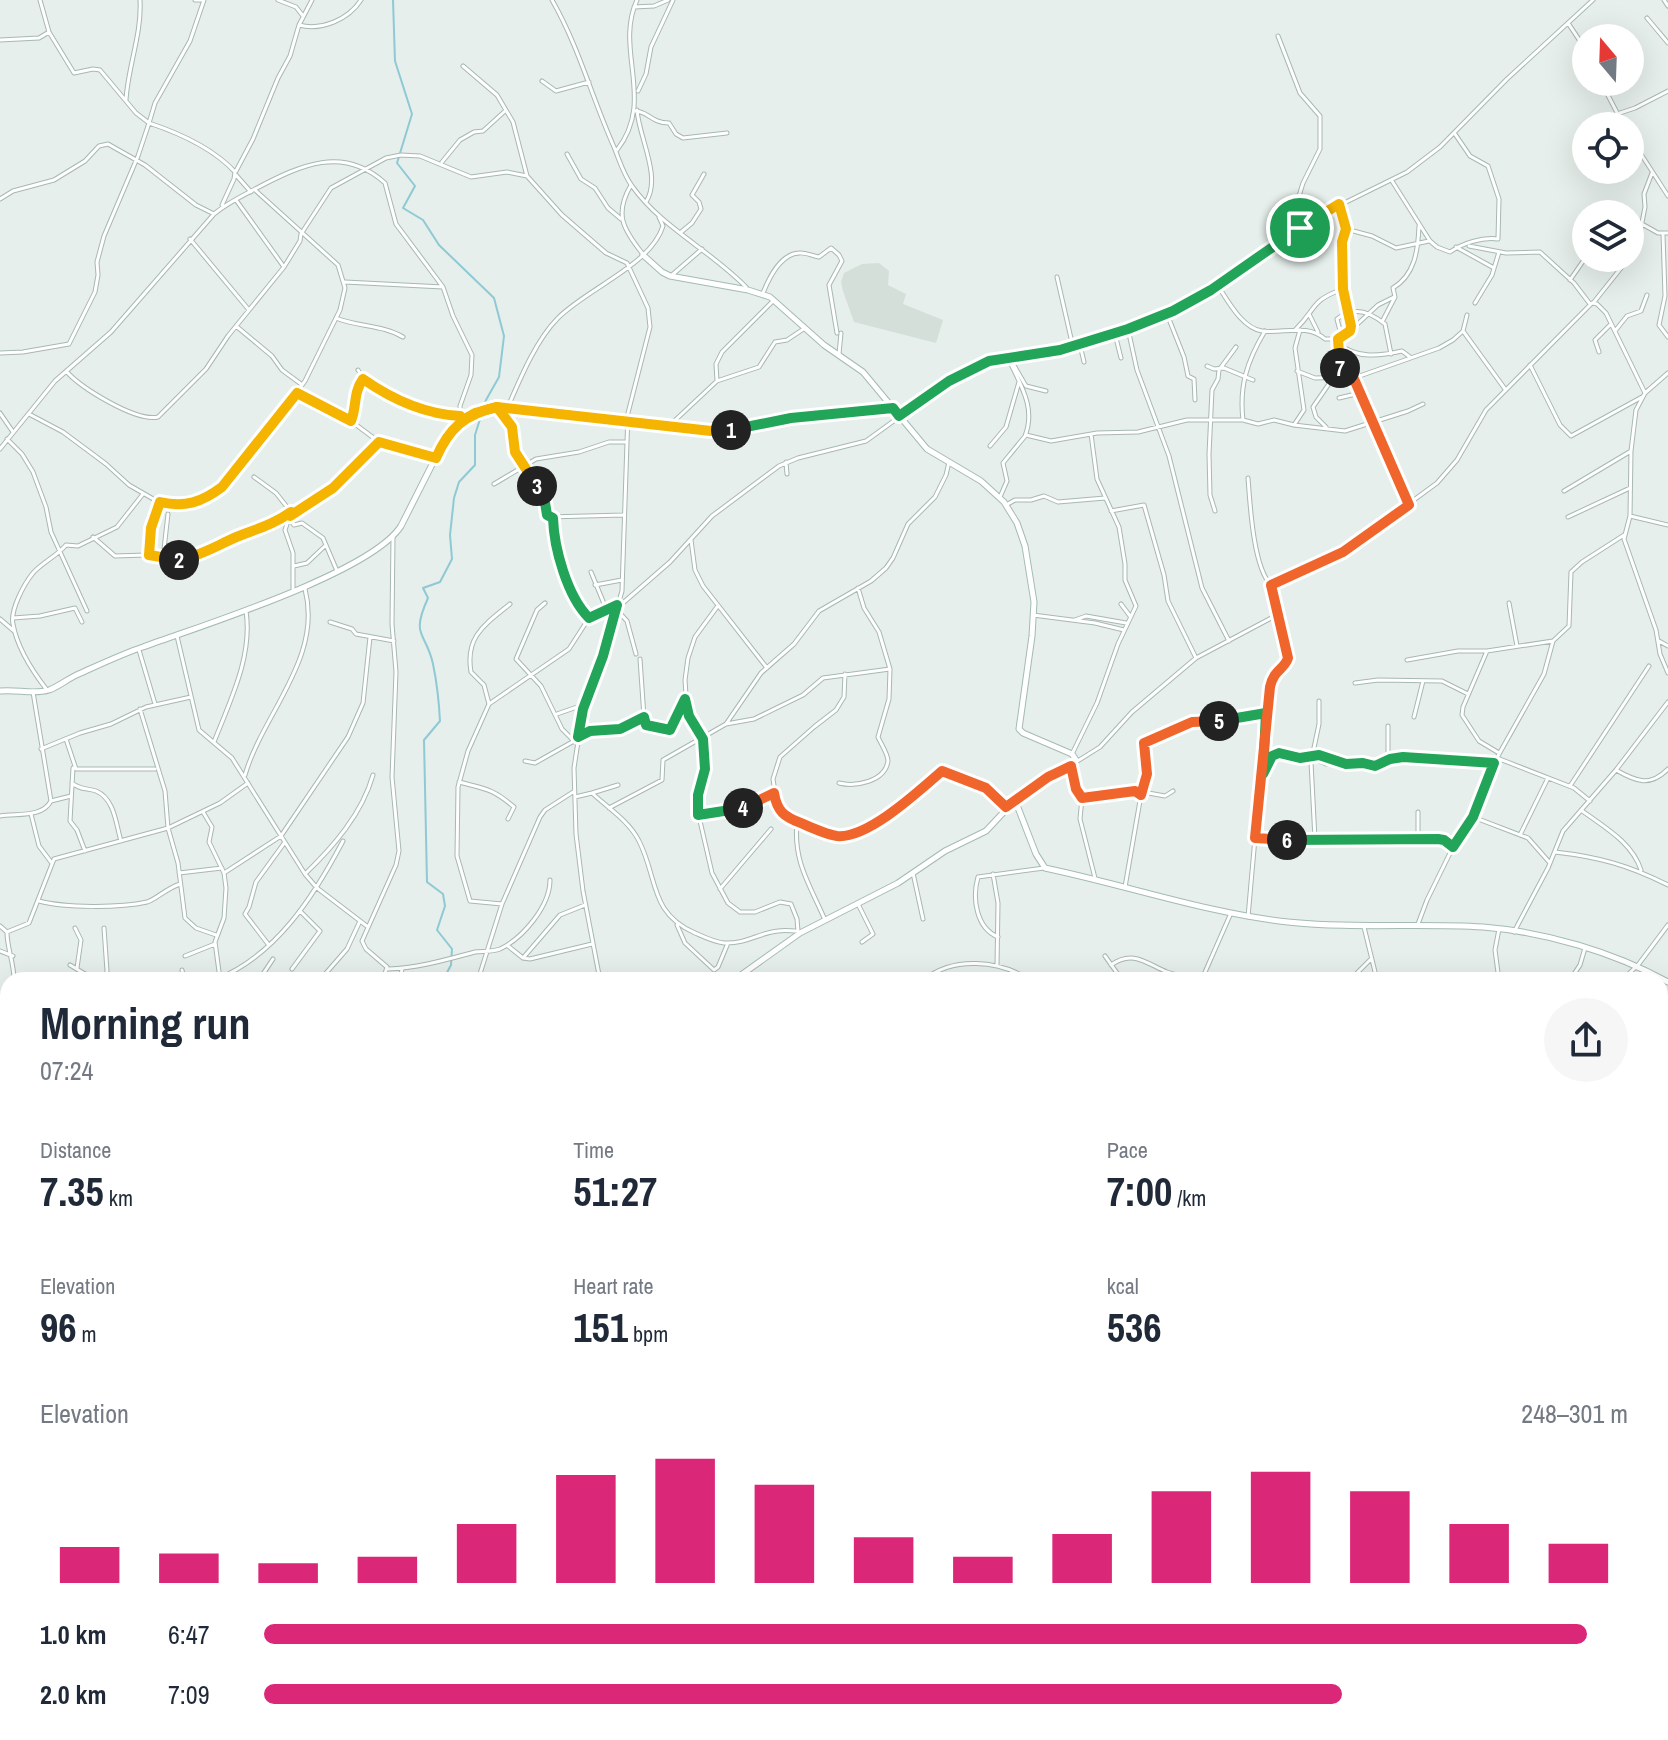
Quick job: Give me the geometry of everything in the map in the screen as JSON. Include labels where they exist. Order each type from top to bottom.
[{"type":"street","points":[[29,414],[63,432],[143,494],[160,502],[192,504],[211,496],[222,487],[297,393],[343,302],[345,282],[338,265],[236,173],[196,143],[149,123],[100,70],[74,73],[49,32],[40,0]]},
{"type":"street","points":[[126,100],[134,44],[141,27],[140,0]]},
{"type":"street","points":[[0,353],[69,344],[95,292],[97,262],[104,236],[137,160],[155,103],[193,33],[204,0],[195,0]]},
{"type":"street","points":[[278,0],[296,7],[303,16]]},
{"type":"street","points":[[220,208],[248,151],[312,0]]},
{"type":"street","points":[[299,25],[321,26],[347,16],[361,0]]},
{"type":"street","points":[[552,0],[570,32],[631,185],[659,216],[723,264],[748,290]]},
{"type":"street","points":[[616,151],[635,111],[636,94],[629,49],[631,15],[637,0]]},
{"type":"street","points":[[634,7],[654,6],[670,0]]},
{"type":"street","points":[[636,94],[646,74],[651,47],[670,0]]},
{"type":"street","points":[[502,904],[471,902],[456,849],[459,782],[468,751],[489,704],[571,647],[589,618],[617,607],[656,575],[727,503],[786,462],[860,444],[949,381],[989,361],[1049,353],[1080,345],[1167,314],[1218,286],[1339,204],[1392,181],[1422,163],[1593,0]]},
{"type":"street","points":[[1664,0],[1668,6]]},
{"type":"street","points":[[1647,18],[1668,43]]},
{"type":"street","points":[[1568,22],[1572,28]]},
{"type":"street","points":[[0,40],[39,38],[49,32]]},
{"type":"street","points":[[1278,36],[1300,93],[1320,116],[1320,149],[1300,189],[1300,228]]},
{"type":"street","points":[[463,66],[497,95],[514,124],[527,176],[562,215],[606,253],[629,266],[646,302],[650,321],[628,421],[623,580],[576,740],[576,836],[598,972]]},
{"type":"street","points":[[542,81],[556,91],[589,82]]},
{"type":"street","points":[[1623,112],[1666,92],[1668,100]]},
{"type":"street","points":[[441,164],[460,140],[483,131],[505,111]]},
{"type":"street","points":[[635,111],[653,121],[669,123],[683,138],[727,133]]},
{"type":"street","points":[[635,111],[647,147],[652,188],[646,202]]},
{"type":"street","points":[[1392,181],[1430,241],[1437,247],[1449,252],[1486,238],[1498,239],[1499,199],[1488,166],[1470,156],[1455,134]]},
{"type":"street","points":[[0,199],[13,191],[63,175],[85,161],[103,144],[108,144],[137,160],[196,205],[214,214]]},
{"type":"street","points":[[567,154],[581,179],[595,188],[608,208],[621,219],[643,255],[662,272],[763,293],[774,300],[863,372],[924,446],[981,481],[1000,497],[1017,523],[1025,546],[1032,591],[1033,615],[1019,729],[1072,754]]},
{"type":"street","points":[[66,371],[88,390],[134,413],[155,418],[206,369],[211,358],[284,267],[328,191],[380,160],[401,155],[420,156],[471,177],[507,172],[527,176]]},
{"type":"street","points":[[1644,160],[1668,196]]},
{"type":"street","points":[[0,449],[55,381],[118,324],[220,208],[317,163],[348,162],[366,169],[385,183],[396,224],[443,287],[473,361],[460,406],[460,418],[448,433],[393,537],[396,672],[392,777],[399,851],[363,944],[388,969],[402,969],[504,946],[511,947],[523,958],[533,958],[592,944]]},
{"type":"street","points":[[1644,213],[1644,194],[1652,173]]},
{"type":"street","points":[[680,233],[692,223],[701,209],[692,195],[704,174]]},
{"type":"street","points":[[621,219],[623,200],[631,185]]},
{"type":"street","points":[[236,200],[284,267]]},
{"type":"street","points":[[1339,204],[1346,229],[1342,242],[1343,289],[1350,331]]},
{"type":"street","points":[[507,409],[537,347],[556,320],[580,298],[650,250],[663,226],[659,216]]},
{"type":"street","points":[[1382,322],[1395,297],[1393,288],[1409,274],[1418,244],[1419,224]]},
{"type":"street","points":[[1644,225],[1665,234],[1665,296],[1659,325],[1668,337]]},
{"type":"street","points":[[1346,229],[1362,232],[1396,248],[1430,241]]},
{"type":"street","points":[[190,239],[249,311]]},
{"type":"street","points":[[1467,244],[1476,249],[1499,252],[1540,252],[1592,303],[1602,308],[1615,331],[1644,395],[1634,420],[1630,516],[1624,535],[1668,673]]},
{"type":"street","points":[[1456,247],[1494,268]]},
{"type":"street","points":[[763,293],[773,272],[787,257],[801,253],[819,257],[831,248],[842,261],[829,285],[839,333],[839,354]]},
{"type":"street","points":[[670,276],[702,249]]},
{"type":"street","points":[[1475,303],[1499,252]]},
{"type":"street","points":[[1570,280],[1576,272]]},
{"type":"street","points":[[1271,585],[1343,552],[1409,505],[1447,473],[1477,422],[1505,389],[1572,325],[1618,272]]},
{"type":"street","points":[[1057,277],[1073,347]]},
{"type":"street","points":[[345,282],[443,287]]},
{"type":"street","points":[[1218,286],[1242,319],[1254,328],[1319,334]]},
{"type":"street","points":[[1294,425],[1304,410],[1295,348],[1298,330],[1318,300],[1343,289]]},
{"type":"street","points":[[1615,331],[1627,316],[1641,311],[1647,295]]},
{"type":"street","points":[[1309,314],[1319,334],[1325,339],[1339,340],[1380,303],[1395,297]]},
{"type":"street","points":[[717,381],[716,364],[722,352],[774,300]]},
{"type":"street","points":[[1329,429],[1316,417],[1313,407],[1324,387],[1340,371],[1337,319],[1349,312],[1370,314],[1387,327],[1391,354]]},
{"type":"street","points":[[1167,314],[1184,356],[1188,376],[1194,379],[1195,400]]},
{"type":"street","points":[[1297,371],[1312,378],[1353,378],[1447,344],[1463,331],[1467,315]]},
{"type":"street","points":[[336,318],[361,327],[387,328],[403,337]]},
{"type":"street","points":[[1599,352],[1595,340],[1611,323]]},
{"type":"street","points":[[236,326],[272,356],[282,370],[302,384]]},
{"type":"street","points":[[670,425],[717,381],[759,367],[775,342],[787,340],[805,328]]},
{"type":"street","points":[[1128,329],[1137,370],[1158,426],[1192,542],[1202,588],[1229,641]]},
{"type":"street","points":[[1243,420],[1240,396],[1244,376],[1265,331]]},
{"type":"street","points":[[1463,331],[1505,389]]},
{"type":"street","points":[[1115,333],[1121,358]]},
{"type":"street","points":[[1339,340],[1348,351],[1365,355],[1402,351],[1411,358]]},
{"type":"street","points":[[1080,345],[1084,362]]},
{"type":"street","points":[[1215,511],[1210,495],[1212,390],[1220,368],[1236,347]]},
{"type":"street","points":[[1329,360],[1339,358]]},
{"type":"street","points":[[1000,497],[1007,481],[1003,463],[1025,436],[1031,418],[1008,359]]},
{"type":"street","points":[[1008,359],[1019,371],[1026,386],[1046,391]]},
{"type":"street","points":[[1530,365],[1560,425],[1571,436],[1644,395],[1668,373]]},
{"type":"street","points":[[1207,366],[1253,380]]},
{"type":"street","points":[[358,370],[363,379],[389,396],[426,412],[460,418],[497,407],[711,431],[791,418],[893,408]]},
{"type":"street","points":[[1353,378],[1409,505]]},
{"type":"street","points":[[351,421],[357,408],[355,392],[363,379]]},
{"type":"street","points":[[990,446],[1006,427],[1019,382]]},
{"type":"street","points":[[297,393],[351,421],[379,442],[436,458]]},
{"type":"street","points":[[1339,398],[1360,393]]},
{"type":"street","points":[[1025,436],[1051,441],[1091,434],[1138,432],[1187,420],[1243,420],[1258,424],[1274,420],[1345,431],[1423,404]]},
{"type":"street","points":[[497,407],[512,427],[514,448],[523,466],[544,496],[547,515],[553,518],[624,515]]},
{"type":"street","points":[[0,413],[13,432]]},
{"type":"street","points":[[1091,434],[1095,471],[1123,545],[1126,585],[1135,605],[1097,703],[1072,754],[1076,789],[1082,798],[1079,814],[1096,879]]},
{"type":"street","points":[[7,439],[22,454],[33,472],[52,534],[87,611]]},
{"type":"street","points":[[93,537],[115,556],[149,555],[175,561],[187,559],[238,536],[259,531],[290,515],[333,488],[379,442]]},
{"type":"street","points":[[494,484],[536,459],[579,452],[609,442],[627,442]]},
{"type":"street","points":[[1564,491],[1631,451]]},
{"type":"street","points":[[786,462],[787,474]]},
{"type":"street","points":[[609,808],[662,780],[663,760],[726,724],[767,668],[794,644],[821,608],[876,577],[893,558],[908,524],[935,497],[949,462]]},
{"type":"street","points":[[254,477],[276,493],[294,525],[302,523],[319,534],[337,571]]},
{"type":"street","points":[[1248,478],[1250,514],[1261,566],[1271,585],[1288,658],[1273,675],[1266,713],[1248,917]]},
{"type":"street","points":[[1568,517],[1630,488]]},
{"type":"street","points":[[47,690],[31,667],[16,634],[13,618],[31,576],[66,545],[78,546],[117,527],[143,494]]},
{"type":"street","points":[[1006,505],[1015,500],[1044,496],[1058,502],[1105,498]]},
{"type":"street","points":[[149,555],[151,528],[160,502]]},
{"type":"street","points":[[1111,511],[1144,505],[1164,575],[1168,601],[1196,658]]},
{"type":"street","points":[[163,558],[168,514]]},
{"type":"street","points":[[290,515],[285,530],[293,553],[293,589]]},
{"type":"street","points":[[1630,516],[1668,525]]},
{"type":"street","points":[[553,518],[555,542],[564,573],[589,618]]},
{"type":"street","points":[[1418,927],[1427,900],[1453,847],[1473,817],[1495,760],[1544,674],[1553,641],[1570,622],[1569,578],[1573,569],[1624,535]]},
{"type":"street","points":[[0,691],[47,690],[139,648],[177,636],[337,571],[393,537]]},
{"type":"street","points":[[691,539],[695,570],[717,607],[767,668]]},
{"type":"street","points":[[294,566],[310,561],[326,545]]},
{"type":"street","points":[[591,572],[607,611]]},
{"type":"street","points":[[595,585],[623,580]]},
{"type":"street","points":[[245,777],[280,698],[300,664],[309,619],[304,585]]},
{"type":"street","points":[[839,783],[850,785],[878,776],[886,766],[887,756],[878,737],[889,699],[890,669],[879,632],[864,608],[858,588]]},
{"type":"street","points":[[545,603],[537,610],[515,656],[530,677],[541,686],[564,732],[576,740]]},
{"type":"street","points":[[1509,603],[1517,646]]},
{"type":"street","points":[[489,704],[484,685],[471,672],[470,647],[479,632],[510,604]]},
{"type":"street","points":[[1121,604],[1130,616]]},
{"type":"street","points":[[617,607],[627,621],[636,654]]},
{"type":"street","points":[[717,607],[699,630],[689,653],[685,699],[689,716],[703,739],[705,769],[698,795],[698,815],[712,873],[731,906],[745,913],[776,903],[789,903],[800,931]]},
{"type":"street","points":[[13,618],[75,608],[82,622]]},
{"type":"street","points":[[214,742],[241,669],[247,629],[245,609]]},
{"type":"street","points":[[745,972],[800,931],[891,888],[945,851],[986,831],[1015,800],[1100,747],[1132,712],[1196,658],[1278,614]]},
{"type":"street","points":[[1033,615],[1104,624],[1124,630]]},
{"type":"street","points":[[1071,621],[1086,616],[1126,623]]},
{"type":"street","points":[[0,619],[16,634]]},
{"type":"street","points":[[330,622],[352,629],[356,634],[394,641]]},
{"type":"street","points":[[177,636],[199,730],[228,753],[317,888],[368,927]]},
{"type":"street","points":[[179,873],[223,871],[281,836],[360,715],[366,691],[370,637]]},
{"type":"street","points":[[1407,660],[1553,641]]},
{"type":"street","points":[[1659,641],[1668,646]]},
{"type":"street","points":[[139,648],[155,704]]},
{"type":"street","points":[[1487,651],[1462,710],[1463,720],[1479,741],[1500,753]]},
{"type":"street","points":[[640,659],[646,725],[670,730],[685,699]]},
{"type":"street","points":[[1570,786],[1649,666]]},
{"type":"street","points":[[726,724],[754,719],[803,695],[820,679],[890,669]]},
{"type":"street","points":[[845,674],[844,697],[836,710],[780,757],[773,776],[779,810],[797,822],[835,835],[850,834],[896,810],[945,771],[986,788],[1006,807]]},
{"type":"street","points":[[1355,683],[1378,680],[1447,682],[1468,694]]},
{"type":"street","points":[[1414,717],[1423,681]]},
{"type":"street","points":[[0,816],[31,814],[47,809],[51,801],[33,692]]},
{"type":"street","points":[[41,749],[111,724],[140,709],[191,697]]},
{"type":"street","points":[[1315,839],[1312,756],[1319,724],[1319,701]]},
{"type":"street","points":[[1514,932],[1563,831],[1616,770],[1668,702]]},
{"type":"street","points":[[555,713],[577,707],[583,709]]},
{"type":"street","points":[[140,709],[167,797],[168,828],[179,873],[182,908],[188,923],[216,935]]},
{"type":"street","points":[[1125,887],[1147,769],[1143,745],[1195,721],[1219,721],[1266,713]]},
{"type":"street","points":[[525,761],[535,763],[590,731],[620,729],[644,717]]},
{"type":"street","points":[[1388,726],[1388,760]]},
{"type":"street","points":[[66,739],[73,768],[70,821],[85,851]]},
{"type":"street","points":[[1263,774],[1275,753],[1375,766],[1403,757],[1495,760],[1570,786],[1590,801]]},
{"type":"street","points":[[1312,756],[1326,764]]},
{"type":"street","points":[[73,768],[157,769]]},
{"type":"street","points":[[1616,770],[1645,781],[1659,778],[1668,769]]},
{"type":"street","points":[[305,874],[351,822],[365,798],[373,775]]},
{"type":"street","points":[[1520,835],[1548,778]]},
{"type":"street","points":[[459,782],[484,787],[497,794],[514,807],[508,819]]},
{"type":"street","points":[[72,783],[98,792],[103,797],[114,812],[121,842]]},
{"type":"street","points":[[7,932],[28,925],[51,862],[60,856],[168,828],[203,812],[248,783]]},
{"type":"street","points":[[480,972],[502,904],[542,813],[575,794],[592,793],[618,785]]},
{"type":"street","points":[[1082,798],[1135,791],[1165,796],[1173,791]]},
{"type":"street","points":[[592,793],[637,838],[660,901],[675,921],[685,943],[714,970],[728,943]]},
{"type":"street","points":[[698,815],[737,810],[774,793]]},
{"type":"street","points":[[51,801],[71,795]]},
{"type":"street","points":[[1015,800],[1036,854],[1045,868]]},
{"type":"street","points":[[1581,810],[1619,838],[1641,870]]},
{"type":"street","points":[[203,812],[212,827],[209,842],[223,871],[226,904],[216,935],[217,972]]},
{"type":"street","points":[[1418,812],[1418,840]]},
{"type":"street","points":[[31,814],[39,846],[51,862]]},
{"type":"street","points":[[1473,817],[1531,840],[1550,863]]},
{"type":"street","points":[[797,822],[795,840],[799,862],[825,920]]},
{"type":"street","points":[[720,889],[771,829]]},
{"type":"street","points":[[1255,838],[1444,840],[1453,847]]},
{"type":"street","points":[[232,972],[268,944],[300,911],[317,888],[343,841]]},
{"type":"street","points":[[268,944],[245,914],[256,882],[285,842]]},
{"type":"street","points":[[1555,852],[1641,870],[1668,885]]},
{"type":"street","points":[[998,937],[982,924],[977,908],[977,878],[1045,868],[1248,917],[1364,927],[1499,929],[1585,948],[1650,972]]},
{"type":"street","points":[[913,873],[923,919]]},
{"type":"street","points":[[993,874],[998,903],[997,967]]},
{"type":"street","points":[[504,946],[524,930],[539,910],[550,893],[550,880]]},
{"type":"street","points":[[39,901],[62,906],[148,902],[164,890],[180,884]]},
{"type":"street","points":[[858,904],[873,934],[862,942]]},
{"type":"street","points":[[523,958],[553,921],[565,912],[585,905]]},
{"type":"street","points":[[292,969],[320,931],[300,911]]},
{"type":"street","points":[[1205,972],[1231,913]]},
{"type":"street","points":[[328,972],[347,949],[360,921]]},
{"type":"street","points":[[675,921],[694,933],[716,942],[728,943],[745,942],[776,931],[800,931]]},
{"type":"street","points":[[1631,972],[1668,925]]},
{"type":"street","points":[[0,926],[7,932],[14,972]]},
{"type":"street","points":[[1364,927],[1375,972]]},
{"type":"street","points":[[75,928],[81,940],[77,968]]},
{"type":"street","points":[[104,928],[107,972]]},
{"type":"street","points":[[1498,972],[1495,950],[1499,929]]},
{"type":"street","points":[[185,956],[215,944]]},
{"type":"street","points":[[1575,972],[1585,948]]},
{"type":"street","points":[[0,951],[13,956]]},
{"type":"street","points":[[1105,956],[1116,972]]},
{"type":"street","points":[[1111,965],[1133,957],[1166,972]]},
{"type":"street","points":[[264,972],[273,959]]},
{"type":"street","points":[[1358,972],[1371,959]]},
{"type":"street","points":[[934,972],[982,963],[1010,972]]},
{"type":"street","points":[[70,965],[83,972]]},
{"type":"shaded area","points":[[879,263],[889,271],[888,285],[906,294],[903,304],[943,320],[936,343],[854,322],[841,282],[844,273],[862,264]]},
{"type":"waterway","points":[[393,0],[395,61],[412,114],[397,163],[415,186],[403,208],[423,220],[439,245],[494,298],[504,336],[499,377],[486,400],[475,435],[475,465],[459,482],[454,498],[450,535],[452,559],[440,582],[423,588],[428,598],[420,621],[421,634],[433,664],[440,721],[424,740],[427,882],[443,894],[445,906],[437,930],[452,949],[447,972]]},
{"type":"route","points":[[1300,228],[1211,290],[1173,311],[1060,350],[989,361],[949,381],[899,416],[893,408],[791,418],[753,427],[715,431],[497,407],[463,418],[461,421],[448,433],[436,458],[379,442],[333,488],[290,516],[291,512],[259,531],[238,536],[187,559],[175,561],[149,555],[151,528],[160,502],[192,504],[211,496],[222,487],[297,393],[351,421],[357,408],[355,392],[363,379],[409,406],[426,412],[460,416],[461,421],[497,407],[512,427],[515,452],[544,496],[547,515],[553,518],[564,573],[581,609],[589,618],[617,605],[603,656],[583,709],[578,737],[590,731],[620,729],[644,717],[646,725],[670,730],[685,699],[689,716],[703,739],[705,769],[698,795],[698,815],[737,810],[774,793],[779,810],[790,819],[829,834],[846,835],[896,810],[945,771],[986,788],[1006,807],[1048,777],[1071,766],[1076,789],[1082,798],[1135,791],[1141,795],[1145,788],[1147,764],[1143,745],[1147,742],[1195,721],[1219,721],[1266,713],[1263,774],[1275,753],[1300,758],[1319,755],[1346,764],[1375,766],[1403,757],[1494,763],[1473,817],[1453,847],[1438,839],[1292,841],[1255,838],[1263,774],[1270,687],[1275,671],[1288,661],[1271,585],[1343,552],[1409,505],[1354,379],[1336,377],[1341,370],[1338,339],[1345,336],[1351,326],[1343,289],[1342,242],[1346,229],[1339,204],[1300,228]]}]
